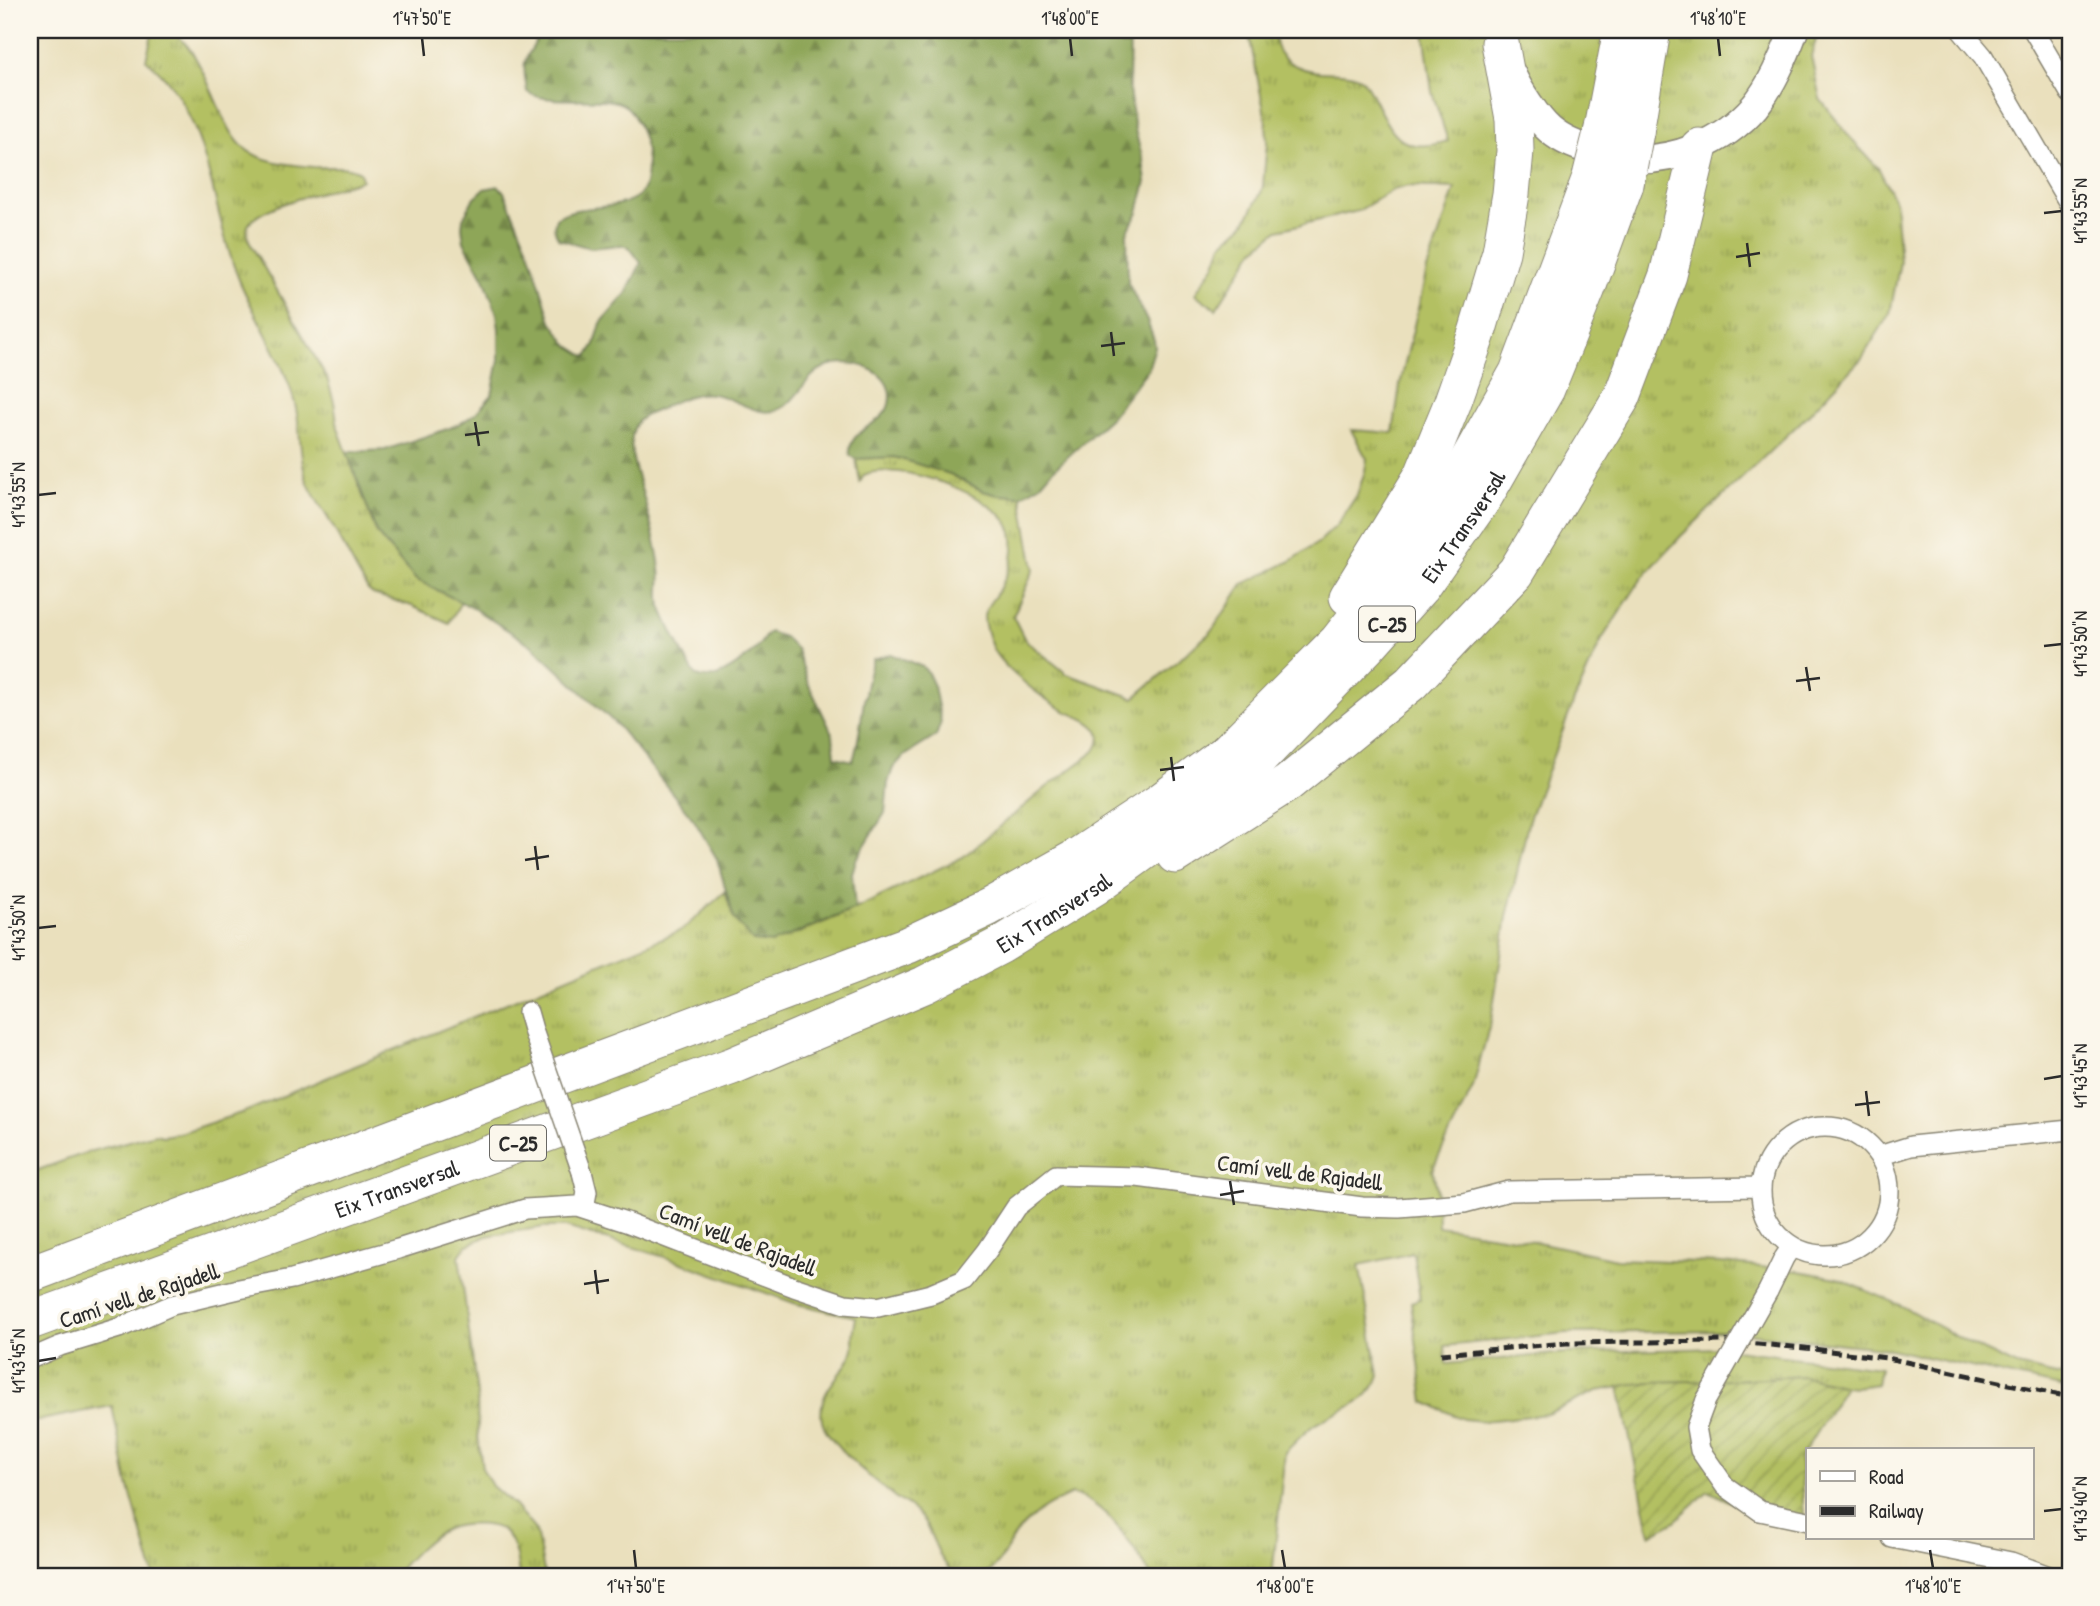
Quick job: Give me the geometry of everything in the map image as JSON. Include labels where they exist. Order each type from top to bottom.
[{"type":"highway","name":"Eix Transversal","points":[[1619,130],[1622,30]]},
{"type":"highway","name":"Eix Transversal","points":[[30,1321],[732,1066],[924,985],[1002,946],[1096,886],[1178,827],[1252,765],[1367,647],[1420,588],[1484,497],[1546,389],[1587,288],[1619,130],[1652,30]]},
{"type":"highway","points":[[1226,753],[1310,655],[1343,606],[1423,475],[1452,404],[1478,333],[1501,252],[1511,194],[1515,151],[1514,119],[1498,37]]},
{"type":"highway","points":[[1002,946],[1082,914],[1288,783],[1411,683],[1516,572],[1622,397],[1668,275],[1699,148]]},
{"type":"highway","name":"Eix Transversal","points":[[30,1274],[908,945],[989,907],[1074,859],[1160,802],[1226,753],[1338,641],[1405,556],[1458,477],[1518,372],[1608,180]]},
{"type":"street","points":[[1498,37],[1517,86],[1549,130],[1578,147],[1625,159],[1666,157],[1699,148],[1721,135],[1755,105],[1783,59],[1794,30]]},
{"type":"street","points":[[1961,30],[1983,56],[2070,205]]},
{"type":"street","points":[[2033,30],[2070,93]]},
{"type":"street","points":[[528,1012],[582,1172],[587,1192],[583,1208]]},
{"type":"street","points":[[1839,1128],[1855,1134],[1879,1156],[1887,1177],[1888,1200],[1875,1230],[1862,1243],[1828,1255],[1809,1253],[1792,1246],[1778,1235],[1768,1221],[1760,1187],[1765,1168],[1774,1151],[1788,1138],[1805,1129],[1839,1128]]},
{"type":"street","points":[[1879,1156],[1912,1146],[2070,1130]]},
{"type":"street","name":"Camí vell de Rajadell","points":[[30,1359],[60,1346],[119,1328],[172,1305],[292,1279],[525,1209],[577,1206],[793,1287],[845,1304],[878,1307],[931,1294],[964,1280],[1016,1207],[1056,1175],[1137,1177],[1362,1207],[1399,1208],[1464,1203],[1509,1191],[1760,1187]]},
{"type":"street","points":[[1792,1246],[1706,1400],[1696,1426],[1700,1450],[1725,1486],[1760,1511],[1806,1521]]},
{"type":"street","points":[[1902,1540],[2011,1562],[2049,1576]]},
{"type":"green space","points":[[153,30],[169,31],[181,39],[191,51],[224,119],[242,146],[249,151],[285,164],[343,167],[360,172],[362,180],[266,211],[255,218],[247,230],[250,243],[327,378],[338,428],[377,534],[415,579],[461,602],[449,623],[368,590],[311,490],[304,469],[297,413],[290,389],[230,255],[196,133],[184,105],[167,80],[146,60]]},
{"type":"green space","points":[[540,30],[1130,30],[1129,90],[1146,182],[1138,212],[1127,233],[1128,283],[1147,321],[1155,347],[1148,369],[1111,417],[1041,484],[1021,496],[998,495],[983,491],[950,474],[894,457],[856,459],[850,455],[854,439],[886,411],[890,392],[879,374],[846,363],[819,370],[782,408],[762,411],[713,394],[700,394],[644,416],[632,433],[634,465],[658,553],[661,606],[697,676],[713,677],[731,669],[753,652],[770,632],[784,637],[797,650],[808,683],[833,735],[835,757],[853,761],[873,659],[891,654],[923,667],[934,686],[941,722],[936,736],[903,757],[893,768],[888,783],[885,813],[857,858],[852,873],[855,909],[772,943],[753,941],[734,919],[717,859],[694,820],[617,725],[531,645],[473,608],[415,579],[377,534],[347,452],[385,450],[450,428],[476,413],[492,395],[499,360],[497,314],[484,278],[464,242],[462,227],[473,199],[484,189],[499,186],[504,192],[530,253],[551,321],[568,345],[587,357],[595,344],[601,323],[626,294],[641,263],[629,247],[621,245],[590,248],[559,239],[556,233],[556,218],[565,213],[618,204],[638,196],[645,184],[647,161],[640,129],[625,106],[607,101],[546,98],[527,92],[525,62]]},
{"type":"green space","points":[[1248,30],[1276,30],[1276,46],[1279,52],[1297,66],[1360,78],[1395,134],[1410,144],[1420,146],[1448,141],[1432,92],[1424,30],[1819,30],[1811,56],[1820,99],[1879,169],[1895,201],[1900,262],[1890,313],[1862,358],[1806,417],[1681,536],[1642,578],[1602,639],[1574,701],[1529,819],[1507,917],[1491,1020],[1473,1087],[1432,1170],[1437,1188],[1438,1226],[1533,1241],[1616,1259],[1722,1263],[1837,1278],[1900,1305],[1968,1343],[2017,1366],[2070,1378],[2070,1389],[1890,1349],[1726,1331],[1566,1333],[1445,1346],[1446,1364],[1566,1353],[1719,1348],[1880,1368],[1877,1384],[1855,1387],[1803,1376],[1650,1382],[1597,1391],[1547,1414],[1484,1421],[1463,1419],[1424,1402],[1411,1302],[1420,1299],[1413,1253],[1359,1265],[1379,1375],[1368,1394],[1352,1406],[1314,1425],[1285,1452],[1272,1576],[1151,1576],[1118,1527],[1096,1506],[1072,1494],[1044,1508],[1025,1524],[991,1570],[978,1576],[964,1576],[946,1565],[917,1513],[883,1488],[852,1460],[832,1439],[822,1421],[824,1399],[853,1349],[856,1317],[797,1304],[668,1258],[566,1227],[544,1227],[486,1236],[466,1246],[459,1256],[477,1394],[482,1468],[492,1486],[515,1506],[536,1531],[545,1576],[519,1576],[516,1555],[507,1535],[496,1527],[478,1524],[452,1527],[439,1533],[418,1550],[394,1576],[154,1576],[128,1484],[112,1406],[30,1422],[30,1173],[88,1152],[155,1134],[163,1136],[180,1133],[247,1111],[682,930],[725,892],[734,919],[799,933],[963,857],[1095,751],[1100,739],[1094,727],[1031,688],[1003,663],[991,643],[984,616],[1005,579],[1013,549],[1012,533],[1005,519],[970,494],[922,477],[879,471],[864,475],[860,482],[856,459],[894,457],[950,474],[983,491],[1021,496],[1034,569],[1013,616],[1025,640],[1067,674],[1134,698],[1211,632],[1243,584],[1291,561],[1319,542],[1337,525],[1357,495],[1367,459],[1351,430],[1393,433],[1400,385],[1427,270],[1455,188],[1408,186],[1393,190],[1358,211],[1278,230],[1255,249],[1216,309],[1195,294],[1215,264],[1222,244],[1244,224],[1263,186],[1266,120]]},
{"type":"green space","points":[[1803,1376],[1845,1386],[1800,1459],[1805,1531],[1708,1491],[1675,1521],[1650,1535],[1619,1386],[1651,1382]]},
{"type":"railway","points":[[1441,1354],[1566,1343],[1721,1341],[1887,1358],[2070,1397]]}]
